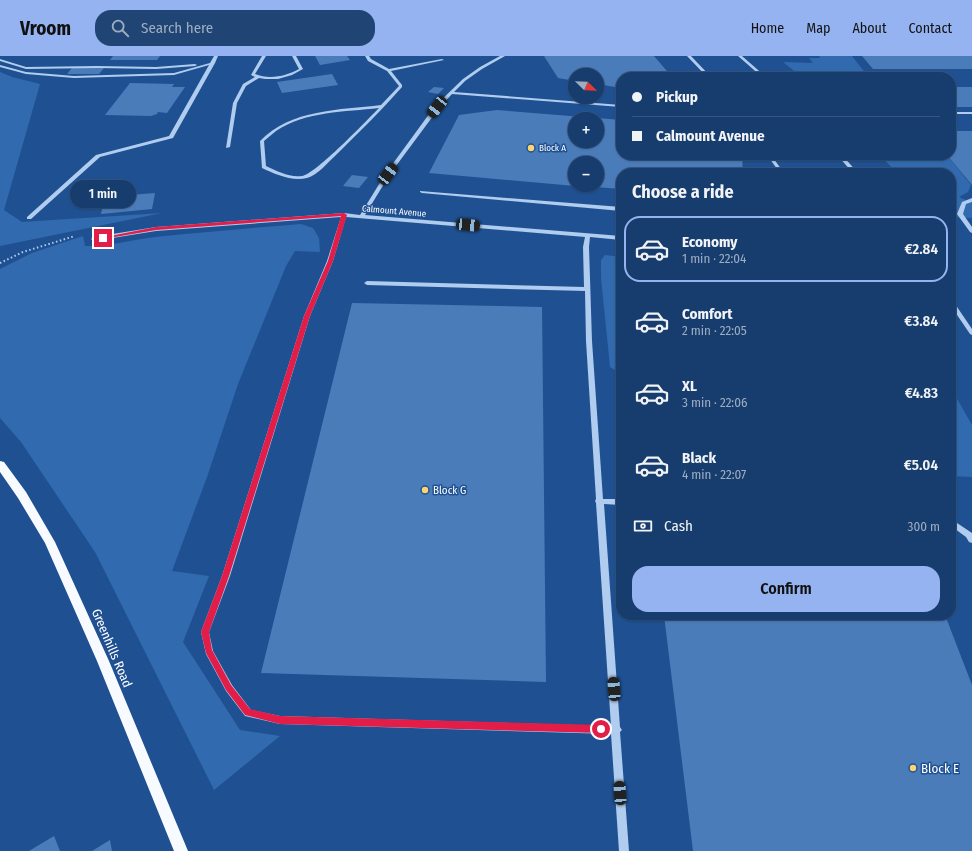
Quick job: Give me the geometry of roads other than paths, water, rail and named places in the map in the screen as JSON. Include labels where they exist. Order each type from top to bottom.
[{"type":"main road","name":"Greenhills Road","points":[[0,465],[22,495],[50,542],[103,661],[181,851]]},
{"type":"street","points":[[29,218],[98,156],[171,138],[216,56]]},
{"type":"street","points":[[264,56],[253,75],[258,77],[276,77],[294,74],[301,69],[294,56]]},
{"type":"street","points":[[367,56],[369,60],[388,70],[401,86],[384,106],[322,166],[305,177],[283,175],[264,167],[262,141],[270,132],[288,123],[320,114],[384,106]]},
{"type":"street","points":[[362,216],[388,174],[420,129],[450,92],[481,68],[503,56]]},
{"type":"street","points":[[689,56],[703,72]]},
{"type":"street","points":[[740,56],[758,72]]},
{"type":"street","points":[[0,60],[26,68],[156,68],[213,63]]},
{"type":"street","points":[[388,70],[442,60]]},
{"type":"street","points":[[0,66],[26,73],[74,77],[174,74],[213,63]]},
{"type":"street","points":[[228,147],[234,103],[244,85],[258,77]]},
{"type":"street","points":[[450,92],[616,106]]},
{"type":"street","points":[[956,113],[972,113]]},
{"type":"street","points":[[844,160],[851,168]]},
{"type":"street","points":[[422,192],[616,209]]},
{"type":"street","points":[[972,200],[964,204],[960,214],[972,231]]},
{"type":"street","points":[[344,215],[330,261],[307,316],[228,568],[205,632],[208,650],[228,688],[248,712],[280,720],[617,730]]},
{"type":"street","name":"Calmount Avenue","points":[[94,239],[162,228],[344,215],[616,238]]},
{"type":"street","points":[[588,236],[586,246],[589,341],[599,501],[617,730],[624,851]]},
{"type":"street","points":[[367,283],[588,289]]},
{"type":"street","points":[[956,309],[972,333]]},
{"type":"street","points":[[599,501],[616,502]]},
{"type":"street","points":[[956,526],[969,535],[972,540]]},
{"type":"place","name":"Block A","points":[[531,148]]},
{"type":"place","name":"Block G","points":[[425,490]]},
{"type":"place","name":"Block E","points":[[913,768]]}]
